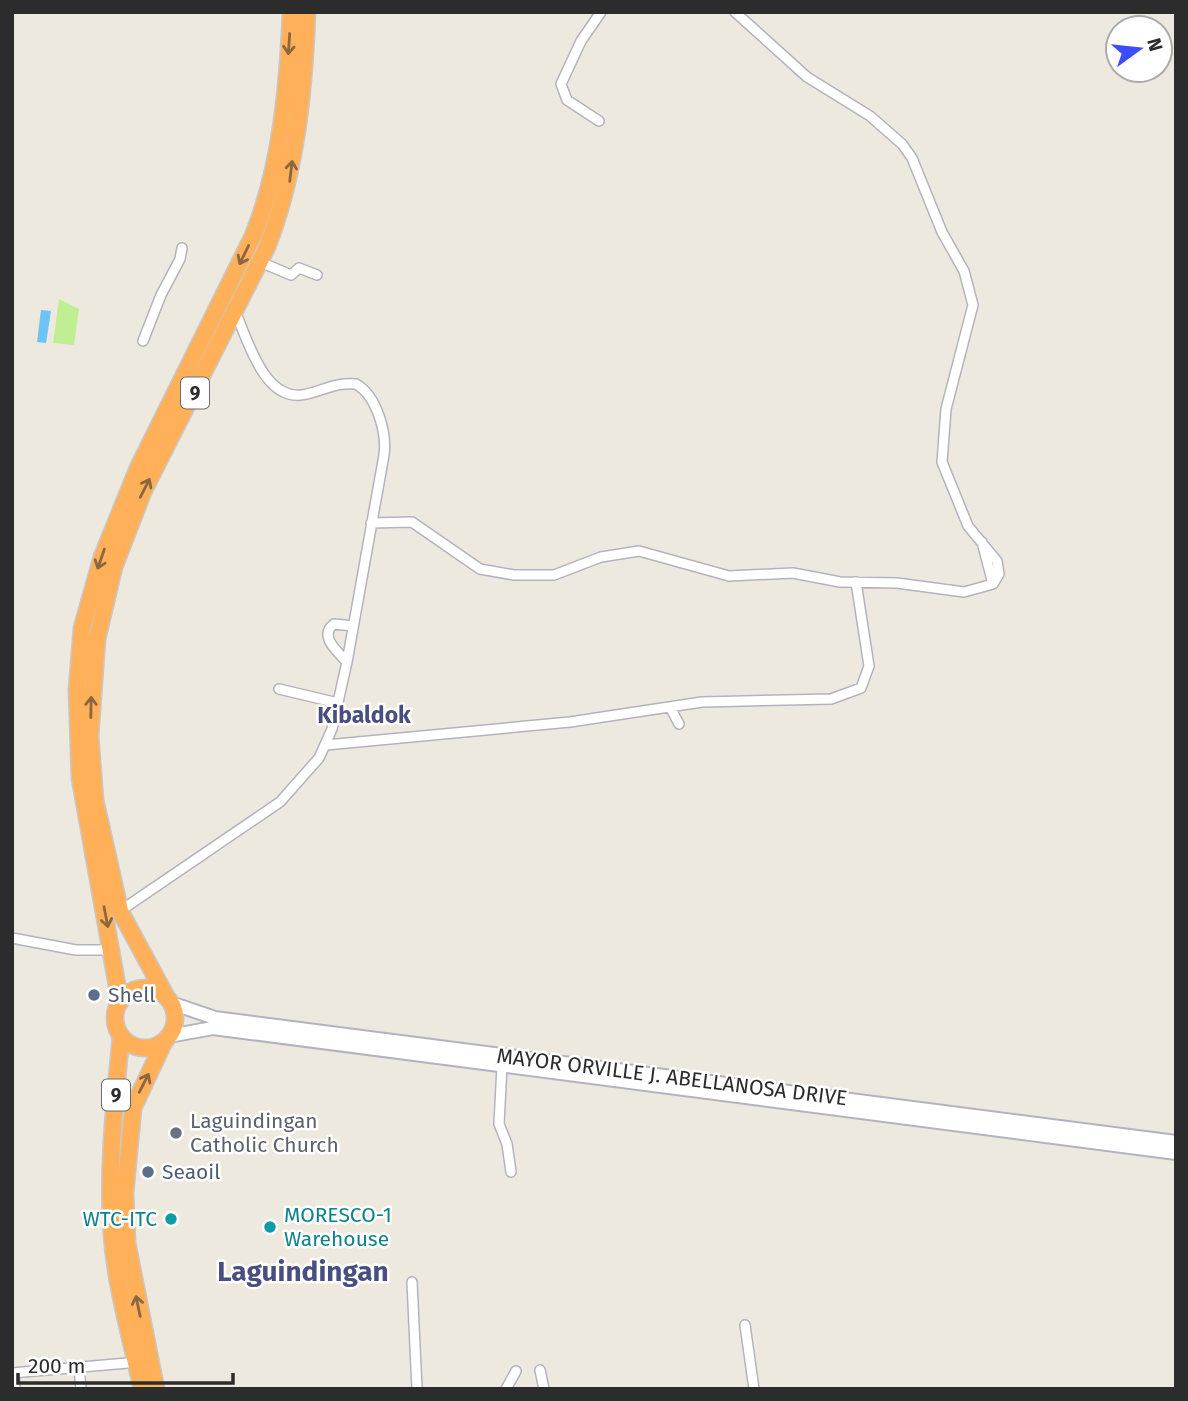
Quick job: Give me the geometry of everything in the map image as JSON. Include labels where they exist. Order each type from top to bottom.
[{"type":"highway","name":"9","points":[[156,1389],[143,1362],[122,1298],[112,1235],[112,1150],[121,1036],[116,1022],[120,1002],[84,736],[82,628],[102,557],[138,468],[253,236],[276,202],[279,132],[290,12]]},
{"type":"highway","name":"9","points":[[84,736],[97,639],[114,567],[143,492],[260,262],[303,84],[307,12]]},
{"type":"highway","name":"9","points":[[103,871],[120,911],[169,1000],[175,1016],[167,1039],[133,1108],[125,1194],[127,1243],[143,1362],[142,1389]]},
{"type":"highway","points":[[120,1002],[130,993],[143,989],[156,990],[169,1000]]},
{"type":"highway","points":[[121,1036],[141,1048],[167,1039]]},
{"type":"main road","name":"MAYOR ORVILLE J. ABELLANOSA DRIVE","points":[[169,1000],[215,1018],[1176,1142]]},
{"type":"main road","name":"MAYOR ORVILLE J. ABELLANOSA DRIVE","points":[[167,1039],[213,1028],[1176,1153]]},
{"type":"street","points":[[599,121],[571,104],[561,85],[565,71],[601,12]]},
{"type":"street","points":[[371,523],[405,521],[419,524],[480,569],[514,575],[554,575],[601,557],[639,551],[729,576],[793,573],[840,582],[897,583],[964,592],[993,584],[999,567],[994,555],[968,526],[942,462],[946,409],[968,331],[973,305],[971,294],[912,158],[892,133],[856,106],[815,84],[736,12]]},
{"type":"street","points":[[143,341],[161,295],[180,260],[182,248]]},
{"type":"street","points":[[260,262],[291,275],[299,268],[317,275]]},
{"type":"street","points":[[120,911],[280,802],[309,772],[326,745],[347,663],[385,442],[370,397],[362,388],[348,384],[297,396],[280,393],[270,382],[235,311]]},
{"type":"street","points":[[326,745],[570,722],[670,706],[722,701],[831,699],[861,688],[869,666],[856,582]]},
{"type":"street","points":[[347,663],[329,640],[328,633],[334,624],[353,626]]},
{"type":"street","points":[[279,689],[338,703]]},
{"type":"street","points":[[670,706],[679,724]]},
{"type":"street","points":[[12,938],[76,950],[112,950]]},
{"type":"street","points":[[502,1066],[499,1124],[507,1143],[511,1172]]},
{"type":"street","points":[[412,1282],[417,1389]]},
{"type":"street","points":[[745,1325],[754,1389]]},
{"type":"street","points":[[15,1389],[13,1373],[143,1362]]},
{"type":"street","points":[[79,1368],[80,1389]]},
{"type":"street","points":[[540,1370],[544,1389]]},
{"type":"street","points":[[506,1389],[516,1371]]},
{"type":"green space","points":[[59,299],[79,309],[74,345],[53,343]]},
{"type":"water","points":[[41,310],[51,311],[46,343],[37,342]]},
{"type":"place","name":"Shell","points":[[94,995]]},
{"type":"place","name":"Laguindingan Catholic Church","points":[[176,1133]]},
{"type":"place","name":"Seaoil","points":[[148,1172]]},
{"type":"place","name":"WTC-ITC","points":[[171,1219]]},
{"type":"place","name":"MORESCO-1 Warehouse","points":[[270,1227]]},
{"type":"district","name":"Kibaldok","points":[[364,715]]},
{"type":"district","name":"Laguindingan","points":[[303,1271]]}]
